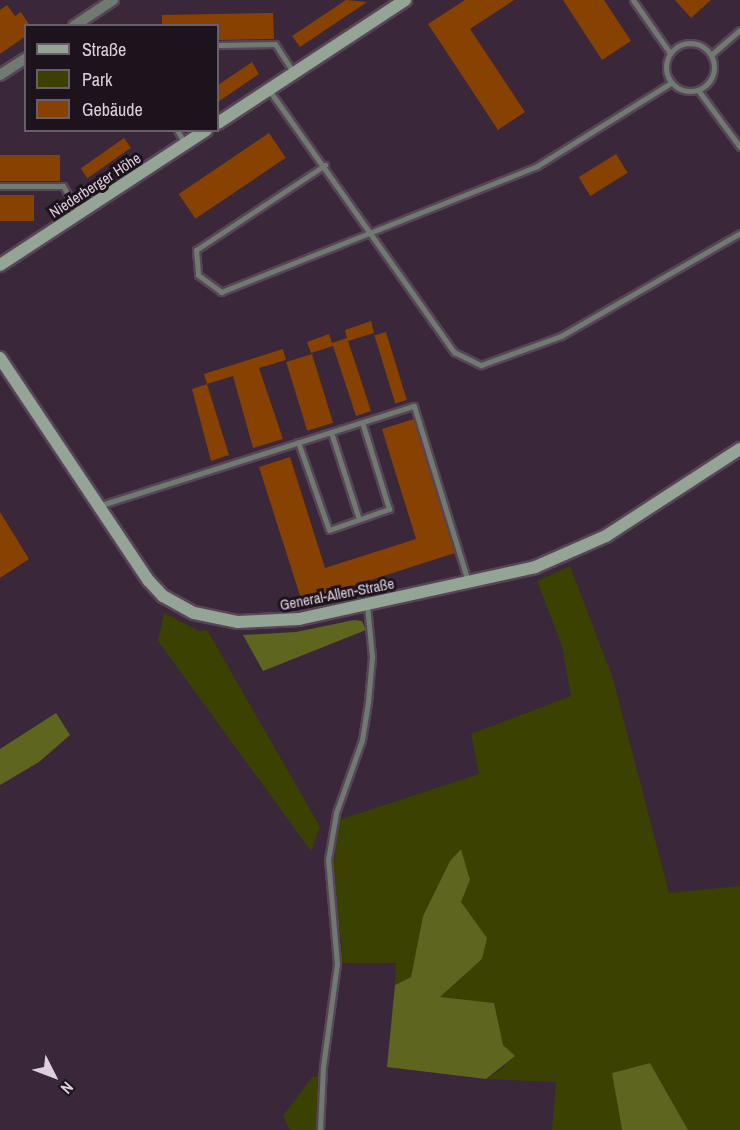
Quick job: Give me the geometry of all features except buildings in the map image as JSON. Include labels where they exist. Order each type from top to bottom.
[{"type":"street","points":[[77,24],[112,0]]},
{"type":"street","points":[[219,122],[403,1]]},
{"type":"street","points":[[0,75],[24,59]]},
{"type":"street","name":"Niederberger Höhe","points":[[0,265],[203,132]]},
{"type":"street","name":"General-Allen-Straße","points":[[0,358],[97,507],[149,581],[163,596],[194,613],[238,622],[278,621],[469,583],[535,567],[606,536],[740,449]]},
{"type":"lane","points":[[633,0],[670,53]]},
{"type":"lane","points":[[711,56],[740,30]]},
{"type":"lane","points":[[694,43],[711,56],[714,71],[698,90],[689,91],[671,83],[665,66],[670,53],[680,45],[694,43]]},
{"type":"lane","points":[[219,45],[275,44],[294,74]]},
{"type":"lane","points":[[325,165],[196,250],[198,275],[220,292],[537,166],[671,83]]},
{"type":"lane","points":[[269,90],[325,165],[454,352],[481,365],[561,336],[740,233]]},
{"type":"lane","points":[[698,90],[740,147]]},
{"type":"lane","points":[[178,132],[185,144]]},
{"type":"lane","points":[[0,186],[63,186],[79,213]]},
{"type":"lane","points":[[97,507],[414,406],[469,583]]},
{"type":"lane","points":[[298,442],[329,530],[388,509],[362,422]]},
{"type":"lane","points":[[331,432],[359,519]]},
{"type":"lane","points":[[320,1130],[322,1067],[336,964],[328,860],[336,813],[362,740],[368,702],[372,657],[367,604]]},
{"type":"green space","points":[[570,566],[613,679],[669,893],[740,886],[740,1130],[688,1130],[650,1063],[612,1073],[622,1130],[552,1130],[556,1082],[486,1079],[505,1067],[494,1003],[439,998],[482,959],[461,902],[470,880],[461,850],[450,861],[423,916],[411,977],[395,985],[396,963],[340,963],[342,945],[331,886],[339,820],[479,774],[471,734],[571,696],[562,646],[537,581]]},
{"type":"green space","points":[[164,613],[199,631],[207,630],[320,827],[311,851],[158,641]]},
{"type":"green space","points":[[354,620],[362,621],[366,630],[263,671],[243,635],[296,632]]},
{"type":"green space","points":[[56,713],[70,735],[39,762],[0,785],[0,749]]},
{"type":"green space","points":[[461,849],[470,880],[461,902],[487,938],[482,959],[440,997],[494,1003],[503,1045],[515,1056],[486,1079],[387,1067],[395,985],[411,977],[423,916],[450,861]]},
{"type":"green space","points":[[650,1063],[688,1130],[622,1130],[612,1073]]},
{"type":"green space","points":[[319,1076],[316,1130],[290,1130],[283,1116],[312,1077]]}]
